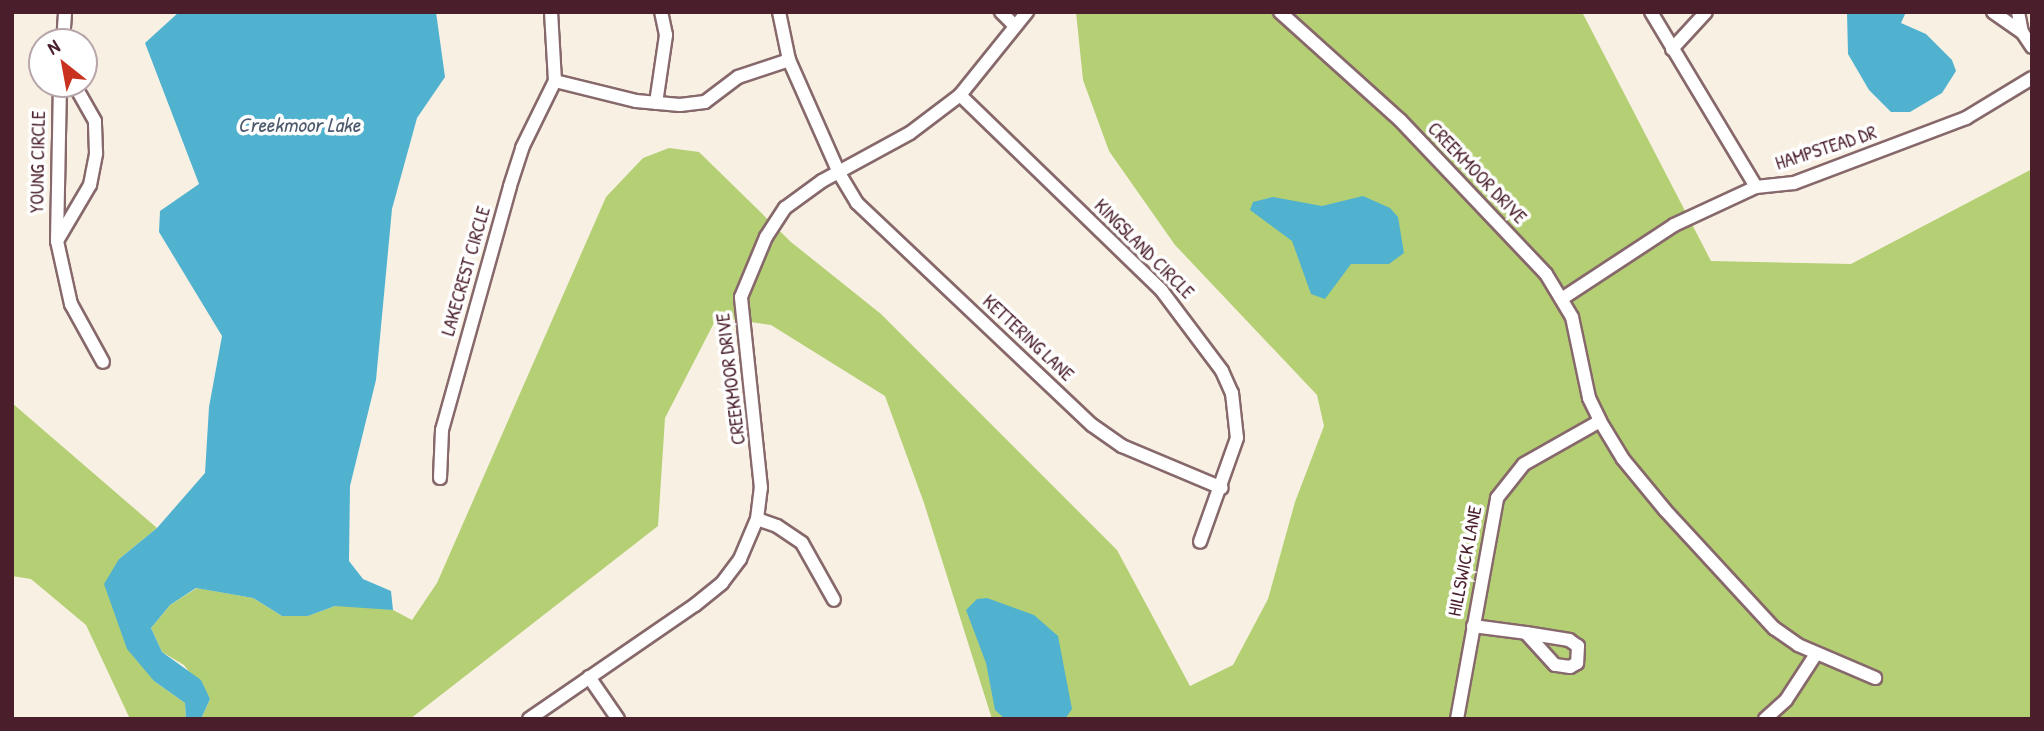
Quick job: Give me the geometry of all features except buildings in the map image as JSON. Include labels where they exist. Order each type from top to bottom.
[{"type":"street","name":"LAKECREST CIRCLE","points":[[440,478],[442,430],[510,186],[522,148],[555,81],[551,12]]},
{"type":"street","points":[[656,103],[666,35],[662,12]]},
{"type":"street","points":[[779,12],[789,61],[839,173]]},
{"type":"street","points":[[1001,12],[1014,25]]},
{"type":"street","name":"CREEKMOOR DRIVE","points":[[529,719],[722,583],[740,559],[757,520],[760,457],[741,297],[766,237],[785,208],[839,173],[910,133],[960,95],[1027,12]]},
{"type":"street","name":"CREEKMOOR DRIVE","points":[[1280,12],[1399,120],[1546,274],[1563,298],[1572,317],[1589,398],[1600,421],[1623,459],[1665,510],[1774,628],[1816,654],[1875,678]]},
{"type":"street","points":[[1651,12],[1672,49],[1709,103],[1756,187]]},
{"type":"street","points":[[1672,49],[1706,12]]},
{"type":"street","points":[[1993,12],[2022,32],[2032,47]]},
{"type":"street","points":[[2018,12],[2022,32]]},
{"type":"street","points":[[555,81],[656,103],[705,102],[738,77],[789,61]]},
{"type":"street","name":"HAMPSTEAD DR","points":[[1563,298],[1674,225],[1756,187],[1794,183],[1966,118],[2032,78]]},
{"type":"street","name":"KINGSLAND CIRCLE","points":[[960,95],[1162,291],[1222,371],[1232,393],[1237,427],[1222,488],[1200,542]]},
{"type":"street","name":"YOUNG CIRCLE","points":[[60,98],[57,241],[71,304],[103,362]]},
{"type":"street","name":"YOUNG CIRCLE","points":[[57,241],[90,185],[96,153],[95,121],[83,98]]},
{"type":"street","name":"KETTERING LANE","points":[[839,173],[857,203],[1092,425],[1122,446],[1222,488]]},
{"type":"street","name":"HILLSWICK LANE","points":[[1457,719],[1491,512],[1505,484],[1524,464],[1600,421]]},
{"type":"street","points":[[757,520],[777,526],[802,542],[834,600]]},
{"type":"street","points":[[1473,626],[1526,633]]},
{"type":"street","points":[[1765,719],[1786,700],[1816,654]]},
{"type":"street","points":[[589,677],[618,719]]},
{"type":"green space","points":[[1076,12],[1582,12],[1711,261],[1851,264],[2032,169],[2032,719],[992,719],[924,503],[885,396],[771,325],[717,317],[665,418],[658,526],[410,719],[201,719],[210,699],[184,665],[162,652],[151,628],[170,605],[197,588],[253,598],[282,616],[308,616],[335,606],[368,606],[393,610],[412,620],[437,583],[606,197],[643,158],[669,148],[699,152],[791,242],[881,314],[1117,550],[1190,686],[1233,665],[1268,599],[1295,502],[1324,426],[1317,395],[1175,245],[1109,151],[1083,80]]},
{"type":"green space","points":[[12,403],[157,528],[119,559],[154,681],[185,703],[186,719],[130,719],[86,625],[31,579],[12,576]]},
{"type":"water","name":"Creekmoor Lake","points":[[179,12],[436,12],[445,77],[417,118],[392,209],[376,380],[350,486],[349,561],[363,579],[391,591],[393,610],[335,606],[308,616],[282,616],[253,598],[196,588],[170,605],[151,628],[162,652],[201,680],[210,699],[201,719],[186,719],[185,703],[154,681],[127,649],[104,584],[119,559],[157,528],[205,473],[209,407],[222,336],[159,232],[160,211],[199,184],[145,43]]},
{"type":"water","points":[[1847,12],[1906,12],[1901,23],[1926,34],[1952,60],[1956,71],[1942,93],[1910,112],[1891,112],[1869,90],[1848,54]]},
{"type":"water","points":[[1363,196],[1390,208],[1398,217],[1404,253],[1389,264],[1351,264],[1325,299],[1311,294],[1292,241],[1250,210],[1253,202],[1273,197],[1322,206]]},
{"type":"water","points":[[987,598],[1034,615],[1058,636],[1072,709],[1065,719],[1005,719],[995,710],[986,663],[966,610],[977,599]]}]
